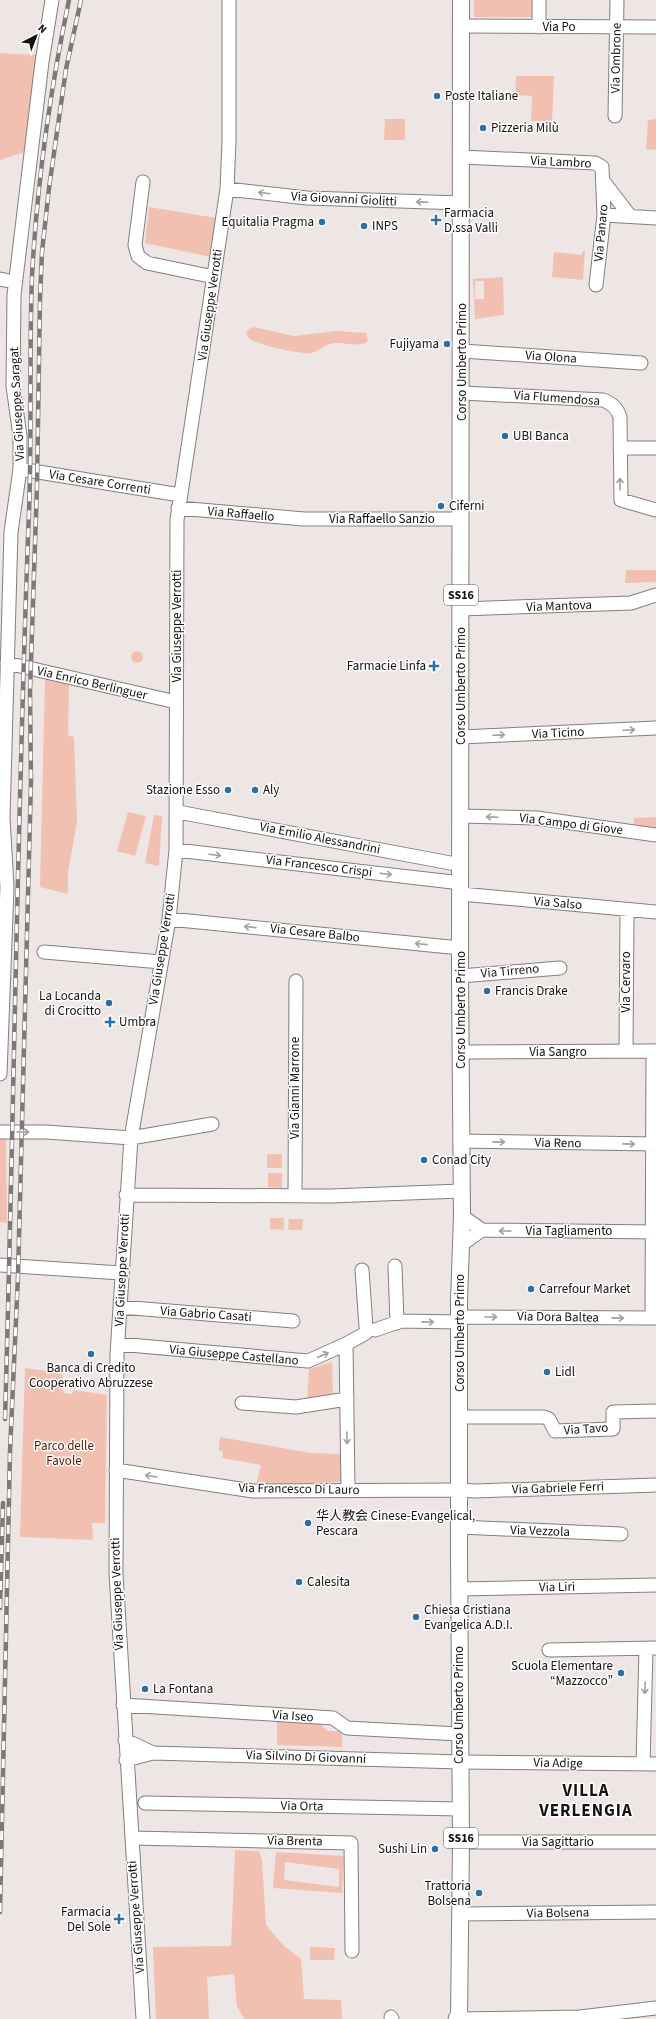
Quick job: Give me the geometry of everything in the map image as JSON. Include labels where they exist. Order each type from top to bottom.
[{"type":"main road","name":"Corso Umberto Primo","points":[[459,2019],[461,1842],[458,1589],[460,1490],[459,1320],[462,1216],[460,1141],[460,519],[462,393],[461,0]]},
{"type":"street","name":"Via Giuseppe Saragat","points":[[0,1074],[7,887],[3,818],[11,532],[20,469],[20,436],[13,386],[15,282],[42,62],[52,0]]},
{"type":"street","name":"Via Giuseppe Verrotti","points":[[143,2019],[126,1760],[116,1573],[118,1344],[121,1273],[131,1138],[169,919],[176,850],[178,812],[176,702],[178,508],[227,189],[230,141],[229,0]]},
{"type":"street","points":[[539,0],[539,27]]},
{"type":"street","name":"Via Ombrone","points":[[615,116],[617,27],[616,0]]},
{"type":"street","name":"Via Po","points":[[461,26],[656,27]]},
{"type":"street","name":"Via Lambro","points":[[461,158],[595,163],[602,167],[604,182],[630,216]]},
{"type":"street","points":[[144,182],[135,245],[138,256],[147,263],[214,277]]},
{"type":"street","name":"Via Panaro","points":[[596,284],[604,215],[604,182]]},
{"type":"street","name":"Via Giovanni Giolitti","points":[[227,189],[307,198],[461,203]]},
{"type":"street","points":[[604,215],[656,218]]},
{"type":"street","points":[[0,279],[15,282]]},
{"type":"street","name":"Via Olona","points":[[462,351],[641,363]]},
{"type":"street","name":"Via Flumendosa","points":[[462,393],[559,397],[603,400],[610,402],[618,411],[620,417],[620,500],[656,510]]},
{"type":"street","points":[[620,448],[656,448]]},
{"type":"street","name":"Via Cesare Correnti","points":[[20,469],[180,495]]},
{"type":"street","name":"Via Raffaello","points":[[178,508],[304,519]]},
{"type":"street","name":"Via Raffaello Sanzio","points":[[304,519],[460,519]]},
{"type":"street","name":"Via Mantova","points":[[461,609],[631,603],[656,595]]},
{"type":"street","name":"Via Enrico Berlinguer","points":[[7,664],[176,702]]},
{"type":"street","name":"Via Ticino","points":[[460,737],[656,728]]},
{"type":"street","name":"Via Emilio Alessandrini","points":[[178,812],[461,865]]},
{"type":"street","name":"Via Campo di Giove","points":[[461,816],[537,818],[656,835]]},
{"type":"street","name":"Via Francesco Crispi","points":[[176,850],[461,888]]},
{"type":"street","name":"Via Salso","points":[[461,888],[656,912]]},
{"type":"street","name":"Via Cervaro","points":[[626,1051],[627,912]]},
{"type":"street","name":"Via Cesare Balbo","points":[[169,919],[460,948]]},
{"type":"street","points":[[44,952],[161,962]]},
{"type":"street","name":"Via Tirreno","points":[[460,976],[560,968]]},
{"type":"street","name":"Via Gianni Marrone","points":[[295,1196],[296,980]]},
{"type":"street","points":[[654,1051],[654,1318]]},
{"type":"street","name":"Via Sangro","points":[[461,1052],[654,1051]]},
{"type":"street","points":[[0,1132],[46,1132],[131,1138],[212,1124]]},
{"type":"street","name":"Via Reno","points":[[460,1141],[654,1144]]},
{"type":"street","points":[[126,1195],[295,1196],[372,1195],[461,1191]]},
{"type":"street","points":[[461,1245],[482,1230],[462,1216]]},
{"type":"street","name":"Via Tagliamento","points":[[482,1230],[654,1232]]},
{"type":"street","points":[[0,1264],[121,1273]]},
{"type":"street","points":[[395,1266],[397,1323]]},
{"type":"street","points":[[362,1270],[369,1330]]},
{"type":"street","name":"Via Gabrio Casati","points":[[120,1307],[293,1321]]},
{"type":"street","name":"Via Dora Baltea","points":[[459,1320],[654,1318]]},
{"type":"street","name":"Via Giuseppe Castellano","points":[[118,1344],[308,1361],[346,1344],[369,1330],[397,1323],[459,1320]]},
{"type":"street","points":[[346,1344],[348,1490]]},
{"type":"street","points":[[242,1403],[296,1407],[347,1399]]},
{"type":"street","name":"Via Tavo","points":[[460,1417],[544,1417],[549,1419],[555,1431],[565,1431],[613,1429],[613,1412],[656,1411]]},
{"type":"street","name":"Via Francesco Di Lauro","points":[[116,1470],[187,1482],[253,1490],[460,1490]]},
{"type":"street","name":"Via Gabriele Ferri","points":[[460,1490],[475,1492],[656,1485]]},
{"type":"street","name":"Via Vezzola","points":[[459,1527],[621,1534]]},
{"type":"street","name":"Via Liri","points":[[458,1589],[656,1585]]},
{"type":"street","points":[[549,1650],[651,1649],[649,1764]]},
{"type":"street","name":"Via Iseo","points":[[123,1705],[333,1718],[347,1728],[459,1734]]},
{"type":"street","name":"Via Silvino Di Giovanni","points":[[125,1740],[153,1753]]},
{"type":"street","name":"Via Silvino Di Giovanni","points":[[126,1760],[153,1753],[460,1762]]},
{"type":"street","name":"Via Adige","points":[[460,1762],[649,1764]]},
{"type":"street","name":"Via Orta","points":[[145,1803],[460,1809]]},
{"type":"street","name":"Via Brenta","points":[[132,1838],[351,1843],[352,1951]]},
{"type":"street","name":"Via Sagittario","points":[[461,1842],[656,1842]]},
{"type":"street","name":"Via Bolsena","points":[[460,1914],[656,1912]]},
{"type":"street","points":[[459,2019],[566,2018],[604,2015],[656,2008]]},
{"type":"green space","points":[[474,0],[533,0],[533,17],[474,17]]},
{"type":"green space","points":[[0,53],[38,55],[28,151],[0,160]]},
{"type":"green space","points":[[516,76],[554,76],[552,121],[531,121],[532,96],[515,95]]},
{"type":"green space","points":[[385,119],[405,119],[405,140],[384,140]]},
{"type":"green space","points":[[656,119],[656,150],[646,149],[648,120]]},
{"type":"green space","points":[[149,207],[216,218],[211,257],[145,243]]},
{"type":"green space","points":[[583,251],[585,251],[583,280],[552,277],[554,252],[582,255]]},
{"type":"green space","points":[[503,277],[504,315],[475,319],[473,279]],"holes":[[[475,281],[484,281],[484,299],[475,299]]]},
{"type":"green space","points":[[253,327],[294,336],[337,331],[366,333],[368,341],[361,344],[332,343],[312,353],[307,353],[280,349],[253,341],[246,333]]},
{"type":"green space","points":[[626,570],[656,570],[656,582],[625,583]]},
{"type":"green space","points":[[135,651],[139,651],[143,657],[139,663],[135,663],[131,659],[131,655]]},
{"type":"green space","points":[[45,678],[69,683],[68,735],[74,737],[77,821],[68,873],[68,894],[40,887]]},
{"type":"green space","points":[[128,812],[146,816],[135,856],[117,851]]},
{"type":"green space","points":[[154,815],[162,816],[159,866],[145,863]]},
{"type":"green space","points":[[656,817],[656,832],[634,828],[634,818]]},
{"type":"green space","points":[[6,1137],[7,1223],[0,1222],[0,1138]]},
{"type":"green space","points":[[267,1154],[282,1154],[282,1168],[267,1168]]},
{"type":"green space","points":[[268,1173],[282,1173],[282,1188],[268,1187]]},
{"type":"green space","points":[[270,1218],[284,1218],[284,1230],[270,1229]]},
{"type":"green space","points":[[289,1219],[303,1219],[302,1230],[288,1230]]},
{"type":"green space","points":[[332,1362],[333,1398],[307,1401],[309,1369]]},
{"type":"green space","name":"Parco delle Favole","points":[[25,1368],[62,1373],[63,1393],[72,1394],[74,1390],[107,1395],[105,1523],[92,1523],[93,1540],[20,1537]]},
{"type":"green space","points":[[220,1437],[310,1453],[344,1454],[343,1482],[256,1485],[261,1465],[222,1458],[223,1452],[219,1450]]},
{"type":"green space","points":[[277,1720],[319,1723],[328,1731],[342,1731],[342,1747],[277,1745]]},
{"type":"green space","points":[[235,1850],[259,1851],[262,1860],[266,1925],[284,1946],[301,1959],[304,1999],[341,2000],[342,2019],[244,2019],[237,2006],[234,1974],[207,1977],[209,2019],[156,2019],[153,1947],[231,1946]]},
{"type":"green space","points":[[276,1852],[344,1856],[342,1893],[273,1888]],"holes":[[[285,1862],[339,1869],[339,1887],[284,1880]]]},
{"type":"green space","points":[[310,1947],[335,1948],[334,1960],[310,1960]]},
{"type":"railway","points":[[5,1419],[21,739],[30,482],[32,276],[37,206],[45,137],[69,0]]},
{"type":"railway","points":[[0,1912],[10,1451],[18,1276],[31,781],[30,691],[37,485],[40,298],[42,252],[49,188],[66,69],[81,0]]},
{"type":"railway","points":[[0,1608],[3,1503]]},
{"type":"place","name":"Poste Italiane","points":[[437,96]]},
{"type":"place","name":"Pizzeria Milù","points":[[483,128]]},
{"type":"place","name":"Farmacia D.ssa Valli","points":[[436,220]]},
{"type":"place","name":"Equitalia Pragma","points":[[322,222]]},
{"type":"place","name":"INPS","points":[[364,226]]},
{"type":"place","name":"Fujiyama","points":[[447,344]]},
{"type":"place","name":"UBI Banca","points":[[505,436]]},
{"type":"place","name":"Ciferni","points":[[441,506]]},
{"type":"place","name":"Farmacie Linfa","points":[[434,666]]},
{"type":"place","name":"Stazione Esso","points":[[228,790]]},
{"type":"place","name":"Aly","points":[[255,790]]},
{"type":"place","name":"Francis Drake","points":[[487,991]]},
{"type":"place","name":"La Locanda di Crocitto","points":[[109,1003]]},
{"type":"place","name":"Umbra","points":[[110,1022]]},
{"type":"place","name":"Conad City","points":[[424,1160]]},
{"type":"place","name":"Carrefour Market","points":[[531,1289]]},
{"type":"place","name":"Banca di Credito Cooperativo Abruzzese","points":[[91,1354]]},
{"type":"place","name":"Lidl","points":[[547,1372]]},
{"type":"place","name":"华人教会 Cinese-Evangelical, Pescara","points":[[308,1523]]},
{"type":"place","name":"Calesita","points":[[299,1582]]},
{"type":"place","name":"Chiesa Cristiana Evangelica A.D.I.","points":[[416,1617]]},
{"type":"place","name":"Scuola Elementare “Mazzocco”","points":[[621,1673]]},
{"type":"place","name":"La Fontana","points":[[145,1689]]},
{"type":"place","name":"Sushi Lin","points":[[435,1849]]},
{"type":"place","name":"Trattoria Bolsena","points":[[479,1893]]},
{"type":"place","name":"Farmacia Del Sole","points":[[119,1919]]},
{"type":"district","name":"VILLA VERLENGIA","points":[[586,1801]]}]
